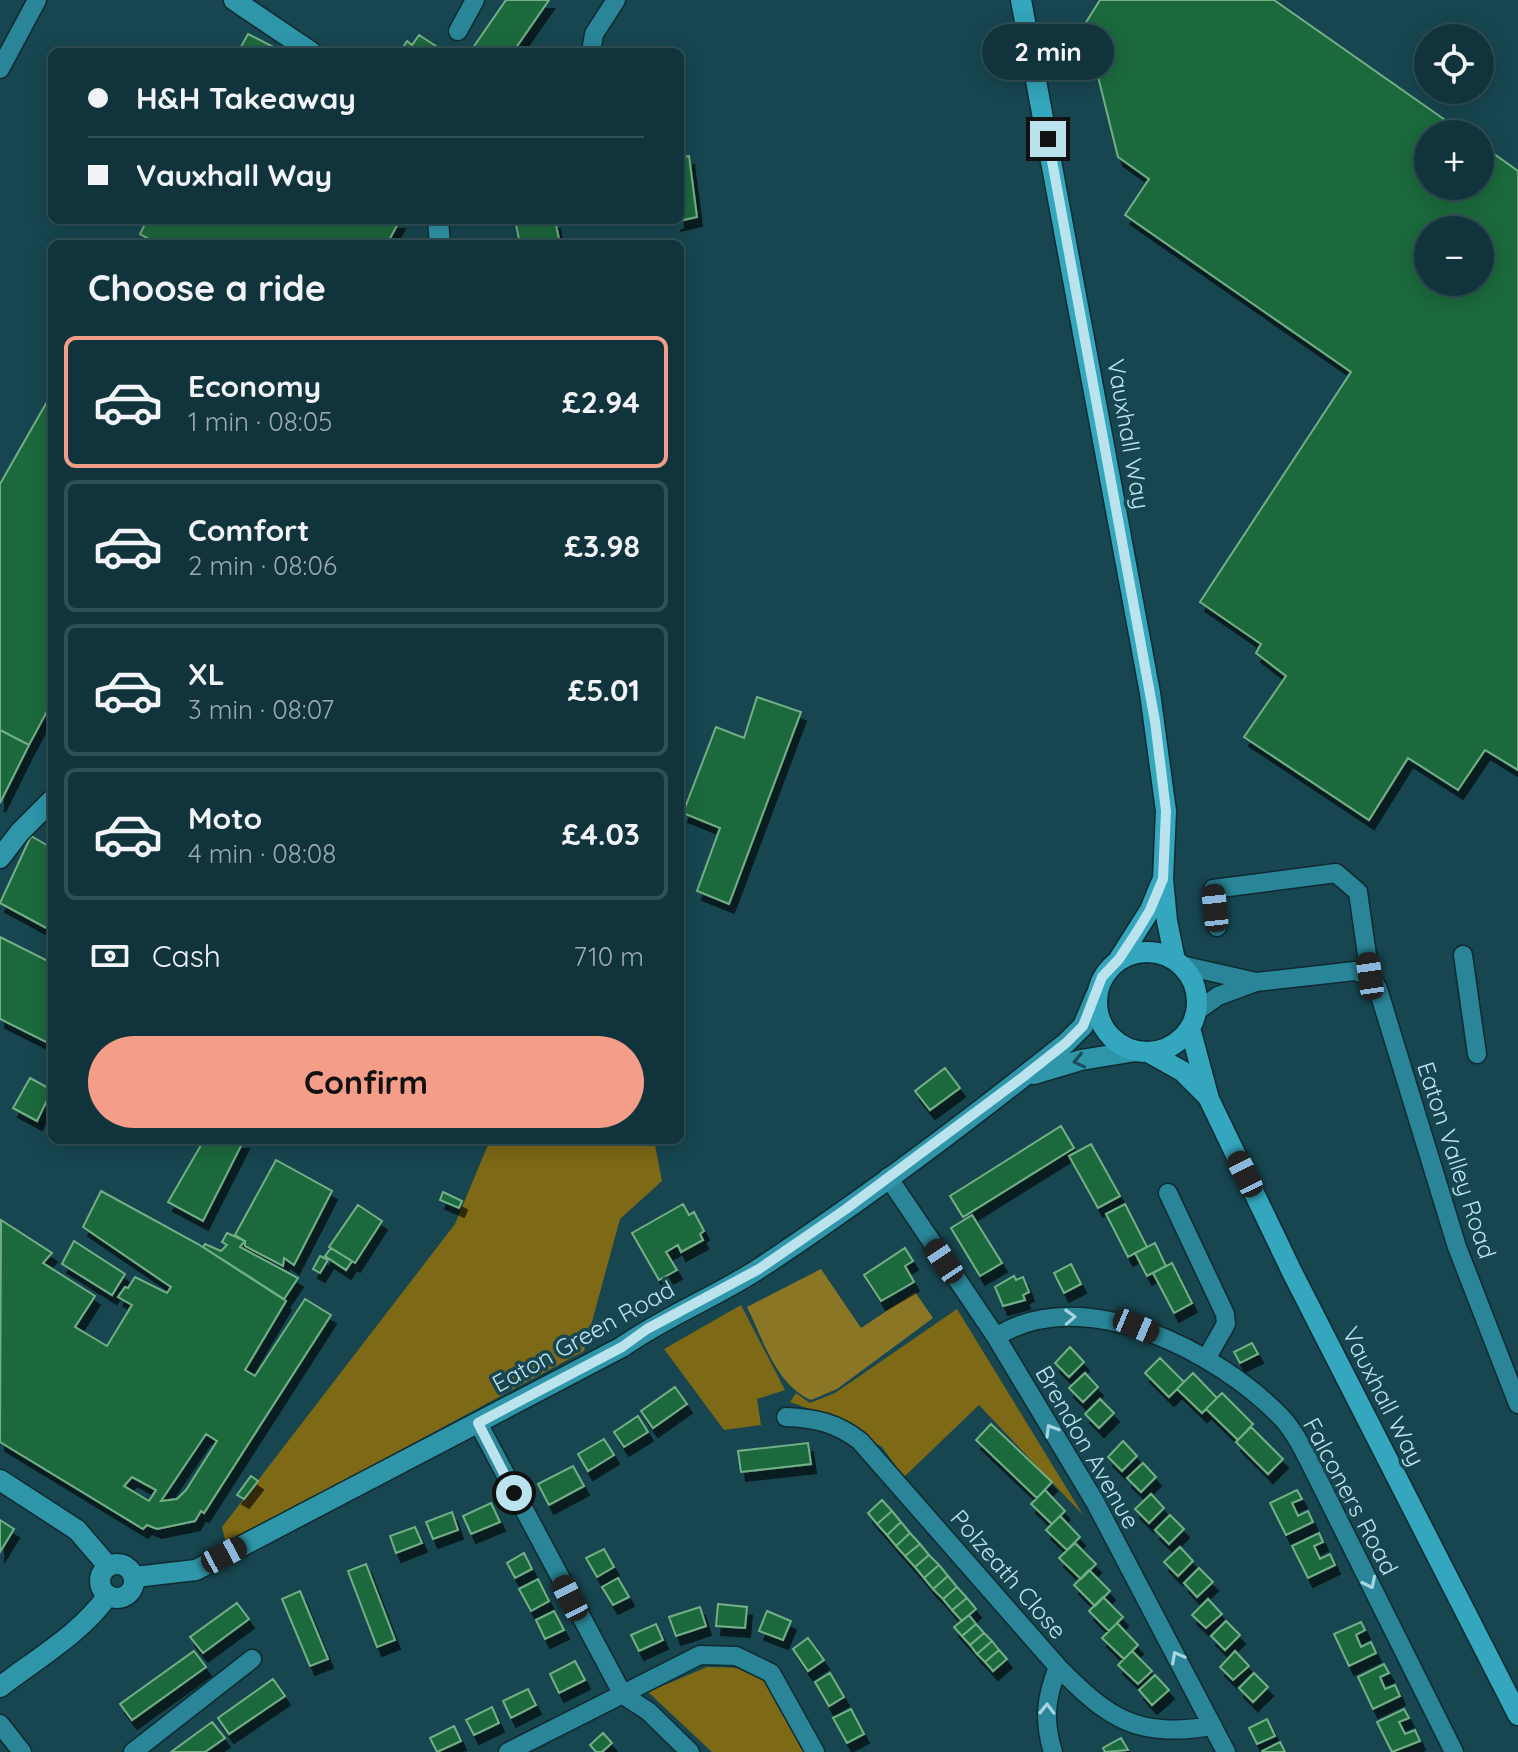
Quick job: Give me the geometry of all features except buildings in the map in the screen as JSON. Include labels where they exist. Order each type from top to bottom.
[{"type":"main road","name":"Vauxhall Way","points":[[1021,0],[1155,721],[1166,811],[1163,879],[1167,921],[1178,963]]},
{"type":"main road","name":"Vauxhall Way","points":[[1119,959],[1150,910],[1163,879]]},
{"type":"main road","points":[[1148,951],[1165,955],[1190,975],[1197,996],[1193,1020],[1175,1043],[1161,1050],[1142,1052],[1113,1040],[1102,1025],[1096,995],[1102,977],[1119,959],[1148,951]]},
{"type":"main road","name":"Vauxhall Way","points":[[1193,1020],[1209,1099],[1293,1274],[1518,1715]]},
{"type":"main road","name":"Vauxhall Way","points":[[1142,1052],[1182,1071],[1209,1099]]},
{"type":"street","points":[[0,69],[37,0]]},
{"type":"street","points":[[234,0],[305,48]]},
{"type":"street","points":[[458,31],[475,0]]},
{"type":"street","points":[[592,48],[594,34],[616,0]]},
{"type":"street","points":[[0,858],[48,804]]},
{"type":"street","name":"Eaton Valley Road","points":[[1217,927],[1213,889],[1336,873],[1358,892],[1370,976],[1378,989],[1457,1247],[1518,1404]]},
{"type":"street","points":[[1463,955],[1477,1054]]},
{"type":"street","points":[[1178,963],[1256,982]]},
{"type":"street","points":[[1193,1020],[1218,996],[1256,982],[1355,971],[1370,976]]},
{"type":"street","name":"Eaton Green Road","points":[[135,1577],[196,1570],[622,1347],[647,1329],[736,1283],[846,1209],[1066,1043],[1083,1026],[1096,995]]},
{"type":"street","name":"Eaton Green Road","points":[[1023,1077],[1081,1060],[1142,1052]]},
{"type":"street","name":"Brendon Avenue","points":[[888,1177],[996,1337],[1095,1502],[1226,1752]]},
{"type":"street","points":[[1168,1193],[1225,1314],[1226,1324],[1206,1359]]},
{"type":"street","name":"Falconers Road","points":[[996,1337],[1006,1330],[1034,1321],[1084,1317],[1136,1326],[1206,1359],[1283,1419],[1300,1444],[1454,1752]]},
{"type":"street","name":"Polzeath Close","points":[[786,1417],[833,1424],[860,1441],[1058,1667],[1092,1701],[1127,1723],[1177,1732],[1213,1726]]},
{"type":"street","points":[[478,1423],[623,1695],[648,1711],[690,1752]]},
{"type":"street","points":[[0,1480],[77,1530],[108,1566]]},
{"type":"street","points":[[123,1564],[132,1571],[135,1577],[133,1588],[125,1596],[108,1595],[101,1587],[103,1570],[108,1566],[123,1564]]},
{"type":"street","points":[[0,1687],[97,1611],[108,1595]]},
{"type":"street","points":[[508,1752],[700,1655],[736,1656],[771,1673],[815,1752]]},
{"type":"street","points":[[133,1752],[252,1659]]},
{"type":"street","points":[[1053,1752],[1047,1726],[1048,1693],[1058,1667]]},
{"type":"street","points":[[0,1724],[22,1752]]},
{"type":"shaded area","points":[[488,1144],[655,1144],[662,1181],[620,1219],[584,1351],[226,1544],[222,1527],[455,1224]]},
{"type":"shaded area","points":[[821,1269],[861,1328],[915,1292],[933,1318],[837,1389],[811,1400],[788,1384],[765,1347],[747,1307]]},
{"type":"shaded area","points":[[741,1305],[785,1390],[757,1399],[761,1425],[724,1430],[664,1349]]},
{"type":"shaded area","points":[[957,1309],[1083,1515],[979,1405],[904,1477],[882,1447],[827,1415],[790,1402],[796,1393],[810,1403],[835,1393]]},
{"type":"shaded area","points":[[707,1667],[747,1668],[770,1686],[809,1752],[712,1752],[648,1692]]},
{"type":"route","points":[[514,1493],[478,1423],[622,1347],[647,1329],[759,1269],[846,1209],[1066,1043],[1083,1026],[1102,977],[1119,959],[1138,930],[1163,879],[1166,811],[1155,721],[1048,139]]}]
